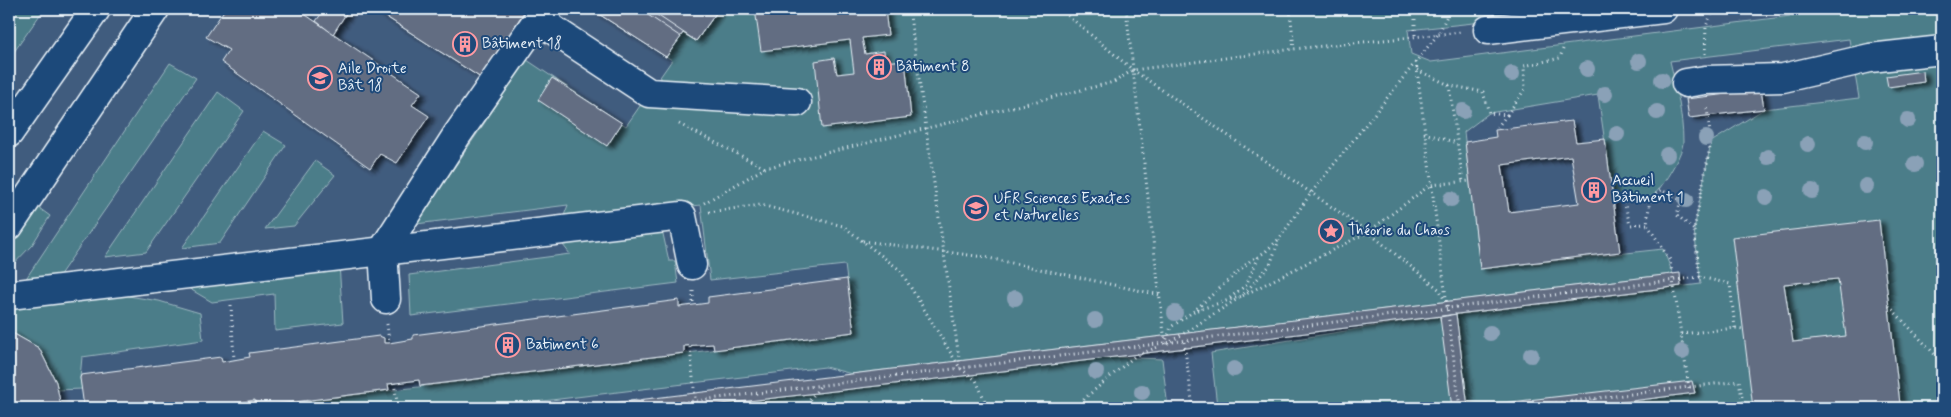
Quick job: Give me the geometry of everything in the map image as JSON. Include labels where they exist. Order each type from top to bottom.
[{"type":"lane","points":[[9,133],[96,9]]},
{"type":"lane","points":[[9,226],[155,9]]},
{"type":"lane","points":[[1479,31],[1663,9]]},
{"type":"lane","points":[[544,10],[549,27],[649,93],[797,102]]},
{"type":"lane","points":[[386,299],[383,250],[457,135],[544,10]]},
{"type":"lane","points":[[1695,82],[1783,78],[1870,58],[1942,50]]},
{"type":"lane","points":[[9,295],[682,216],[692,265]]},
{"type":"path","points":[[9,19],[10,9]]},
{"type":"path","points":[[909,9],[960,368]]},
{"type":"path","points":[[1060,9],[1133,70],[1368,232],[1440,290],[1448,308]]},
{"type":"path","points":[[1126,9],[1165,345]]},
{"type":"path","points":[[1290,9],[1294,49]]},
{"type":"path","points":[[1415,9],[1415,35]]},
{"type":"path","points":[[1165,345],[1172,327],[1194,311],[1250,261],[1279,239],[1311,193],[1439,33],[1450,9]]},
{"type":"path","points":[[1700,277],[1694,230],[1712,142],[1695,82],[1706,26],[1714,9]]},
{"type":"path","points":[[1495,130],[1525,89],[1524,66],[1560,58],[1573,20]]},
{"type":"path","points":[[682,216],[765,168],[1114,82],[1133,70],[1415,35],[1479,31]]},
{"type":"path","points":[[1416,61],[1430,184],[1460,408]]},
{"type":"path","points":[[1416,70],[1449,85],[1483,92],[1489,113],[1507,115]]},
{"type":"path","points":[[1449,85],[1463,182]]},
{"type":"path","points":[[674,121],[765,168]]},
{"type":"path","points":[[1424,133],[1457,143]]},
{"type":"path","points":[[1078,408],[1085,398],[1135,356],[1165,345],[1242,296],[1368,232],[1430,184],[1470,181]]},
{"type":"path","points":[[1689,388],[1670,260],[1647,224],[1650,199],[1660,190],[1681,200],[1677,216],[1694,230]]},
{"type":"path","points":[[1613,198],[1623,197],[1630,225],[1647,224]]},
{"type":"path","points":[[682,216],[761,205],[843,226],[900,270],[960,368],[976,380],[988,408]]},
{"type":"path","points":[[1194,311],[1242,296],[1270,265],[1279,239]]},
{"type":"path","points":[[861,240],[984,257],[1160,295]]},
{"type":"path","points":[[1227,300],[1246,285],[1260,255]]},
{"type":"path","points":[[637,408],[1165,345],[1700,277],[1730,284],[1735,328]]},
{"type":"path","points":[[231,305],[234,360]]},
{"type":"path","points":[[1889,306],[1942,362]]},
{"type":"path","points":[[1680,334],[1735,328],[1744,329]]},
{"type":"path","points":[[1184,342],[1193,408]]},
{"type":"path","points":[[690,347],[696,408]]},
{"type":"path","points":[[1516,408],[1739,381],[1744,408]]},
{"type":"path","points":[[394,383],[398,408]]},
{"type":"path","points":[[804,408],[820,385]]},
{"type":"path","points":[[1594,399],[1595,408]]},
{"type":"path","points":[[1199,408],[1217,406],[1223,408]]},
{"type":"shaded area","name":"UFR Sciences Exactes et Naturelles","points":[[9,9],[1942,9],[1942,408],[9,408]]},
{"type":"green space","points":[[9,9],[44,9],[9,59]]},
{"type":"green space","points":[[591,9],[1542,9],[1539,16],[1408,30],[1411,54],[1431,62],[1845,9],[1942,9],[1942,408],[1224,408],[1217,406],[1211,353],[1406,321],[1701,284],[1694,230],[1711,142],[1764,109],[1859,98],[1849,39],[1670,61],[1677,91],[1683,142],[1670,172],[1650,199],[1613,198],[1598,95],[1489,113],[1464,132],[1480,269],[1663,249],[1673,274],[852,374],[825,367],[485,408],[252,408],[854,332],[845,265],[710,280],[701,205],[562,221],[568,205],[416,224],[527,60],[626,126],[672,60]]},
{"type":"green space","points":[[170,63],[196,78],[55,282],[21,286]]},
{"type":"green space","points":[[218,92],[244,111],[146,252],[105,257]]},
{"type":"green space","points":[[263,131],[286,145],[220,243],[182,248]]},
{"type":"green space","points":[[315,161],[335,175],[294,226],[265,229]]},
{"type":"green space","points":[[9,186],[50,216],[32,245],[9,269]]},
{"type":"green space","points":[[661,225],[669,261],[675,261],[678,283],[411,316],[409,275],[570,254],[556,236]]},
{"type":"green space","points":[[339,264],[343,323],[275,331],[274,294],[212,302],[178,282]]},
{"type":"green space","points":[[110,293],[159,301],[200,313],[203,340],[82,357],[80,378],[82,389],[58,390],[39,348],[9,331],[9,306]]},
{"type":"green space","points":[[1111,357],[1162,359],[1168,408],[690,408]]},
{"type":"building","name":"Aile Droite Bât 18","points":[[225,9],[297,9],[421,93],[412,105],[429,116],[397,163],[380,154],[370,168],[221,62],[229,50],[206,37]]},
{"type":"building","points":[[325,9],[349,9],[333,34],[316,21]]},
{"type":"building","name":"Bâtiment 18","points":[[374,9],[526,9],[481,78]]},
{"type":"building","name":"Bâtiment 18","points":[[374,9],[526,9],[481,78]]},
{"type":"building","points":[[596,9],[719,9],[696,41],[683,33],[666,57],[594,11]]},
{"type":"building","points":[[596,9],[639,9],[681,37],[666,57],[594,11]]},
{"type":"building","points":[[648,9],[719,9],[696,41]]},
{"type":"building","name":"Bâtiment 8","points":[[755,9],[885,9],[888,35],[862,38],[865,54],[884,51],[885,62],[905,60],[911,117],[822,128],[815,61],[834,58],[837,74],[854,72],[850,40],[761,51]]},
{"type":"building","points":[[1923,71],[1924,82],[1888,87],[1886,76]]},
{"type":"building","points":[[552,78],[622,123],[607,146],[538,100]]},
{"type":"building","points":[[1761,90],[1764,109],[1689,118],[1686,99]]},
{"type":"building","name":"Accueil Bâtiment 1","points":[[1572,121],[1576,142],[1605,139],[1620,252],[1480,269],[1465,142],[1496,137],[1495,130]],"holes":[[[1571,156],[1579,203],[1509,212],[1502,165]]]},
{"type":"building","points":[[1879,220],[1900,404],[1866,408],[1753,408],[1732,237]],"holes":[[[1838,279],[1846,336],[1793,342],[1784,284]]]},
{"type":"building","points":[[1680,273],[1681,286],[971,375],[689,408],[572,408]]},
{"type":"building","name":"Batiment 6","points":[[847,279],[854,332],[714,350],[713,344],[684,346],[684,353],[420,386],[419,380],[388,384],[389,390],[256,407],[255,400],[225,405],[225,408],[84,407],[81,375],[221,357],[222,362],[250,357],[249,353],[379,336],[384,338],[384,343],[389,343],[413,339],[413,335],[679,300],[679,307],[708,303],[708,297]]},
{"type":"building","points":[[1456,314],[1468,407],[1692,381],[1695,393],[1577,408],[1452,408],[1440,317]]},
{"type":"building","points":[[9,331],[39,348],[56,382],[61,406],[56,408],[9,408]]},
{"type":"place","name":"Bâtiment 18","points":[[465,44]]},
{"type":"place","name":"Bâtiment 8","points":[[879,67]]},
{"type":"place","name":"Aile Droite Bât 18","points":[[320,78]]},
{"type":"place","name":"Accueil Bâtiment 1","points":[[1594,190]]},
{"type":"place","name":"UFR Sciences Exactes et Naturelles","points":[[976,208]]},
{"type":"place","name":"Théorie du Chaos","points":[[1331,231]]},
{"type":"place","name":"Batiment 6","points":[[508,345]]}]
